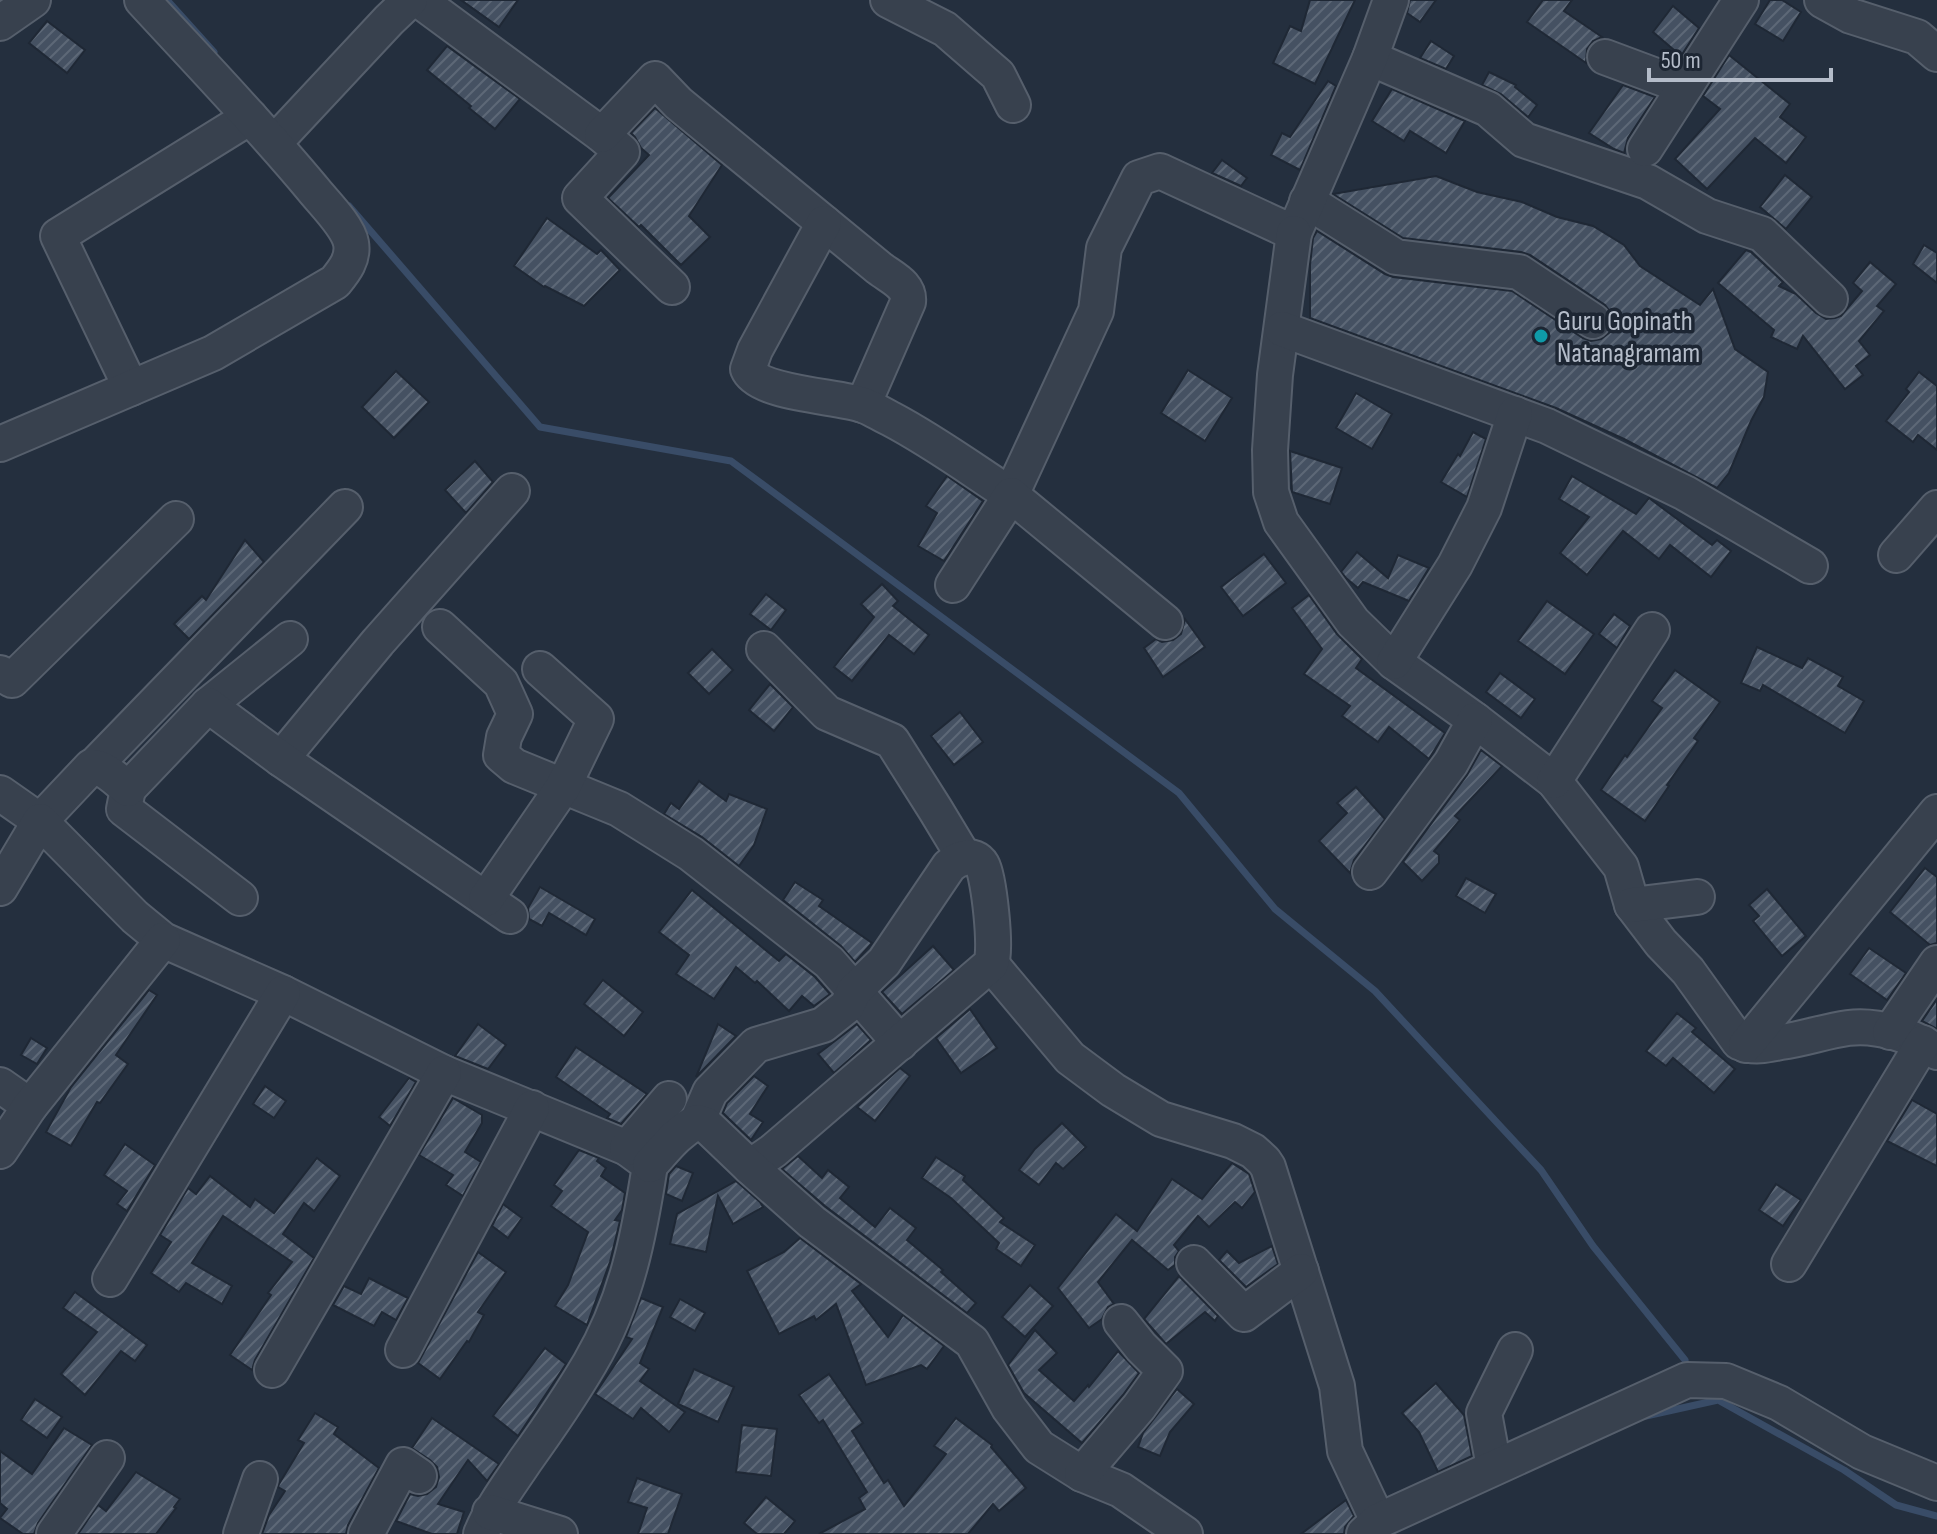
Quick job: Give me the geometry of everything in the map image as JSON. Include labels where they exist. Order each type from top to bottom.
[{"type":"street","points":[[0,23],[33,0]]},
{"type":"street","points":[[0,444],[213,353],[335,282],[346,269],[351,255],[351,243],[345,229],[274,143],[142,0]]},
{"type":"street","points":[[274,143],[410,0]]},
{"type":"street","points":[[419,0],[622,152],[580,198],[672,287]]},
{"type":"street","points":[[888,0],[945,29],[998,75],[1013,105]]},
{"type":"street","points":[[1391,0],[1370,58],[1294,233],[1275,375],[1270,450],[1271,492],[1281,522],[1353,622],[1394,662],[1554,781],[1621,867],[1632,905],[1661,943],[1688,971],[1739,1042],[1759,1046],[1849,1028],[1890,1032],[1930,1048],[1789,1264]]},
{"type":"street","points":[[1645,149],[1741,0]]},
{"type":"street","points":[[1847,5],[1917,37],[1937,54]]},
{"type":"street","points":[[1605,57],[1686,85]]},
{"type":"street","points":[[1370,58],[1488,109],[1524,140],[1648,182],[1707,216],[1762,234],[1830,299]]},
{"type":"street","points":[[602,135],[655,79],[678,103],[905,288],[908,302],[863,405]]},
{"type":"street","points":[[131,388],[58,236],[250,117]]},
{"type":"street","points":[[953,585],[1011,495],[1096,311],[1104,248],[1139,178],[1160,171],[1294,233]]},
{"type":"street","points":[[1307,201],[1396,257],[1519,272],[1593,321]]},
{"type":"street","points":[[824,223],[755,350],[748,369],[750,374],[775,387],[863,405],[922,435],[1011,495],[1165,622]]},
{"type":"street","points":[[1282,329],[1547,426],[1685,493],[1810,566]]},
{"type":"street","points":[[1394,662],[1455,565],[1484,508],[1515,414]]},
{"type":"street","points":[[281,759],[378,642],[512,491]]},
{"type":"street","points":[[0,888],[40,821],[87,769],[94,766],[345,507]]},
{"type":"street","points":[[1896,555],[1937,508]]},
{"type":"street","points":[[0,673],[12,680],[176,519]]},
{"type":"street","points":[[440,627],[501,683],[515,714],[504,737],[501,755],[514,766],[619,809],[691,854],[829,962],[900,1043]]},
{"type":"street","points":[[1554,781],[1652,630]]},
{"type":"street","points":[[240,898],[124,809],[128,789],[208,705],[290,639]]},
{"type":"street","points":[[764,649],[827,713],[892,741],[964,857]]},
{"type":"street","points":[[208,705],[281,759],[498,907],[596,719],[540,669]]},
{"type":"street","points":[[1370,872],[1451,763],[1475,720]]},
{"type":"street","points":[[94,766],[128,789]]},
{"type":"street","points":[[0,793],[40,821],[135,917],[163,940],[283,993],[444,1073],[639,1156]]},
{"type":"street","points":[[1746,1045],[1937,812]]},
{"type":"street","points":[[639,1156],[697,1122],[710,1092],[756,1045],[823,1025],[847,1006],[854,991],[884,962],[949,866],[964,857],[971,857],[981,864],[994,934],[991,964],[773,1151],[750,1167]]},
{"type":"street","points":[[1632,905],[1697,897]]},
{"type":"street","points":[[0,1151],[30,1106],[163,940]]},
{"type":"street","points":[[1890,1032],[1937,963]]},
{"type":"street","points":[[991,964],[1070,1058],[1113,1090],[1161,1119],[1233,1141],[1253,1151],[1264,1161],[1337,1386],[1345,1451],[1371,1527],[1494,1467],[1687,1380],[1726,1381],[1779,1403],[1862,1452],[1937,1483]]},
{"type":"street","points":[[110,1279],[283,993]]},
{"type":"street","points":[[272,1370],[444,1073]]},
{"type":"street","points":[[0,1085],[30,1106]]},
{"type":"street","points":[[560,1534],[485,1523],[591,1363],[617,1310],[639,1234],[639,1156],[669,1099]]},
{"type":"street","points":[[403,1350],[532,1108]]},
{"type":"street","points":[[697,1122],[706,1125],[812,1222],[972,1342],[1009,1408],[1039,1447],[1082,1474],[1121,1490],[1185,1534]]},
{"type":"street","points":[[1194,1263],[1244,1314],[1301,1271]]},
{"type":"street","points":[[1082,1474],[1165,1371],[1121,1322]]},
{"type":"street","points":[[1494,1467],[1484,1413],[1515,1350]]},
{"type":"street","points":[[54,1534],[107,1458]]},
{"type":"street","points":[[366,1534],[403,1465],[419,1476]]},
{"type":"street","points":[[241,1534],[260,1479]]},
{"type":"building","points":[[461,0],[518,0],[499,27]]},
{"type":"building","points":[[1310,0],[1355,0],[1315,84],[1273,63],[1290,26],[1301,31]]},
{"type":"building","points":[[1410,0],[1436,0],[1420,22],[1407,13]]},
{"type":"building","points":[[1543,0],[1572,0],[1564,11],[1602,37],[1593,41],[1587,49],[1586,63],[1527,22]]},
{"type":"building","points":[[1770,0],[1782,0],[1801,12],[1783,41],[1755,24]]},
{"type":"building","points":[[1673,6],[1699,28],[1681,56],[1653,32]]},
{"type":"building","points":[[47,21],[85,50],[67,73],[29,43]]},
{"type":"building","points":[[1431,41],[1454,56],[1446,69],[1420,58]]},
{"type":"building","points":[[447,46],[520,99],[495,129],[427,70]]},
{"type":"building","points":[[1729,55],[1790,104],[1780,117],[1806,137],[1786,163],[1755,138],[1707,189],[1675,159],[1720,109],[1703,96]]},
{"type":"building","points":[[1489,72],[1516,85],[1537,105],[1528,117],[1501,94],[1482,85]]},
{"type":"building","points":[[1328,81],[1336,86],[1300,170],[1271,155],[1282,133],[1290,137]]},
{"type":"building","points":[[1623,85],[1655,97],[1628,138],[1624,153],[1589,133]]},
{"type":"building","points":[[1392,89],[1465,121],[1446,153],[1410,131],[1404,141],[1372,121]]},
{"type":"building","points":[[655,108],[722,165],[689,216],[710,237],[681,265],[641,225],[639,227],[608,198],[649,155],[631,133]]},
{"type":"building","points":[[1222,160],[1247,178],[1241,186],[1212,173]]},
{"type":"building","points":[[1785,175],[1812,197],[1786,229],[1760,207]]},
{"type":"building","name":"Guru Gopinath Natanagramam","points":[[1436,176],[1477,192],[1522,202],[1557,217],[1593,226],[1624,245],[1640,266],[1700,305],[1713,289],[1735,349],[1768,372],[1764,397],[1729,473],[1717,488],[1624,439],[1556,408],[1310,318],[1310,265],[1313,238],[1317,231],[1393,277],[1512,291],[1583,338],[1591,341],[1609,333],[1613,321],[1605,305],[1530,255],[1403,238],[1333,194]]},
{"type":"building","points":[[547,218],[597,254],[601,250],[620,270],[584,306],[544,287],[514,266]]},
{"type":"building","points":[[1924,245],[1937,253],[1937,283],[1913,264]]},
{"type":"building","points":[[1746,250],[1783,282],[1779,286],[1796,294],[1826,319],[1841,316],[1862,291],[1853,283],[1870,262],[1896,284],[1877,306],[1884,311],[1859,341],[1870,355],[1856,366],[1863,375],[1845,389],[1803,336],[1797,349],[1771,337],[1774,330],[1718,283]]},
{"type":"building","points":[[1188,370],[1232,398],[1205,441],[1161,413]]},
{"type":"building","points":[[396,371],[429,402],[394,438],[362,407]]},
{"type":"building","points":[[1919,372],[1937,386],[1937,450],[1918,435],[1913,442],[1886,421],[1909,392],[1906,389]]},
{"type":"building","points":[[1356,393],[1392,414],[1372,449],[1336,428]]},
{"type":"building","points":[[1473,432],[1486,439],[1467,497],[1441,482]]},
{"type":"building","points":[[1290,451],[1342,468],[1330,504],[1292,492]]},
{"type":"building","points":[[475,461],[493,482],[466,513],[445,490]]},
{"type":"building","points":[[947,476],[983,501],[944,561],[918,546],[937,513],[926,506]]},
{"type":"building","points":[[1572,476],[1636,514],[1649,498],[1712,545],[1717,540],[1731,551],[1711,577],[1670,545],[1659,559],[1623,531],[1587,575],[1560,553],[1589,517],[1559,499]]},
{"type":"building","points":[[245,540],[264,562],[189,639],[174,624],[202,596],[206,600]]},
{"type":"building","points":[[1357,552],[1388,578],[1398,555],[1429,568],[1409,601],[1363,582],[1358,588],[1346,578],[1341,572]]},
{"type":"building","points":[[1264,554],[1286,583],[1243,616],[1221,587]]},
{"type":"building","points":[[882,584],[898,601],[893,606],[929,635],[914,654],[889,635],[852,681],[834,667],[874,617],[861,604]]},
{"type":"building","points":[[766,594],[786,610],[771,630],[750,614]]},
{"type":"building","points":[[1309,595],[1337,634],[1362,659],[1356,668],[1445,733],[1429,759],[1389,727],[1378,742],[1342,716],[1350,706],[1304,674],[1322,649],[1292,608]]},
{"type":"building","points":[[1547,601],[1594,634],[1565,674],[1518,641]]},
{"type":"building","points":[[1614,614],[1630,626],[1617,648],[1599,634]]},
{"type":"building","points":[[1185,619],[1205,647],[1163,677],[1144,648],[1156,639],[1162,642],[1173,640],[1181,634]]},
{"type":"building","points":[[1757,647],[1802,668],[1808,658],[1843,677],[1838,686],[1864,701],[1845,733],[1763,685],[1760,691],[1741,683]]},
{"type":"building","points":[[712,649],[733,670],[709,694],[688,673]]},
{"type":"building","points":[[1675,670],[1720,702],[1694,738],[1698,741],[1645,821],[1601,790],[1662,708],[1652,701]]},
{"type":"building","points":[[1500,673],[1535,699],[1521,718],[1486,692]]},
{"type":"building","points":[[770,684],[793,707],[774,731],[749,710]]},
{"type":"building","points":[[960,712],[983,742],[954,765],[931,736]]},
{"type":"building","points":[[1481,750],[1502,766],[1455,816],[1460,820],[1434,851],[1439,855],[1439,863],[1422,881],[1403,862],[1467,775]]},
{"type":"building","points":[[699,781],[726,801],[729,794],[767,809],[754,845],[739,866],[702,837],[664,814],[671,803],[679,809]]},
{"type":"building","points":[[1356,787],[1385,819],[1354,860],[1350,873],[1319,841],[1347,813],[1337,803]]},
{"type":"building","points":[[1925,868],[1937,877],[1937,943],[1930,945],[1890,912]]},
{"type":"building","points":[[1466,878],[1496,894],[1485,913],[1456,896]]},
{"type":"building","points":[[795,882],[823,900],[819,906],[872,943],[855,962],[841,946],[783,900]]},
{"type":"building","points":[[540,887],[595,919],[586,935],[549,913],[542,926],[529,919],[528,908]]},
{"type":"building","points":[[1767,889],[1806,936],[1782,956],[1753,921],[1759,916],[1749,905]]},
{"type":"building","points":[[692,890],[779,961],[786,954],[815,977],[830,994],[814,1006],[802,996],[789,1011],[757,981],[755,983],[736,967],[714,999],[676,974],[689,955],[659,932]]},
{"type":"building","points":[[933,946],[954,970],[902,1014],[882,992]]},
{"type":"building","points":[[1869,948],[1906,973],[1887,1000],[1850,974]]},
{"type":"building","points":[[603,980],[643,1012],[624,1036],[584,1004]]},
{"type":"building","points":[[149,990],[157,995],[116,1055],[128,1064],[100,1103],[97,1102],[71,1146],[46,1132],[71,1087]]},
{"type":"building","points":[[1937,999],[1937,1029],[1922,1021]]},
{"type":"building","points":[[970,1009],[997,1048],[961,1073],[936,1038]]},
{"type":"building","points":[[1677,1013],[1696,1028],[1692,1032],[1735,1069],[1714,1093],[1673,1058],[1666,1066],[1646,1051]]},
{"type":"building","points":[[478,1024],[506,1045],[488,1069],[455,1056]]},
{"type":"building","points":[[718,1024],[736,1036],[696,1077],[708,1048]]},
{"type":"building","points":[[857,1024],[871,1040],[834,1073],[818,1054]]},
{"type":"building","points":[[31,1038],[47,1048],[37,1064],[21,1055]]},
{"type":"building","points":[[576,1047],[647,1094],[621,1124],[607,1118],[610,1114],[556,1077]]},
{"type":"building","points":[[900,1068],[910,1076],[875,1121],[857,1107]]},
{"type":"building","points":[[754,1076],[768,1086],[750,1114],[763,1122],[751,1140],[723,1113],[727,1103]]},
{"type":"building","points":[[409,1078],[416,1082],[390,1126],[379,1117]]},
{"type":"building","points":[[265,1086],[286,1101],[274,1118],[253,1104]]},
{"type":"building","points":[[453,1098],[482,1115],[482,1123],[465,1152],[481,1162],[463,1196],[446,1185],[453,1175],[419,1155]]},
{"type":"building","points":[[1912,1100],[1937,1114],[1937,1166],[1887,1141]]},
{"type":"building","points":[[1062,1123],[1086,1147],[1063,1169],[1056,1163],[1039,1185],[1019,1170]]},
{"type":"building","points":[[125,1144],[155,1165],[127,1211],[117,1204],[127,1191],[104,1175]]},
{"type":"building","points":[[579,1150],[599,1158],[597,1161],[606,1168],[601,1176],[625,1193],[622,1210],[615,1220],[620,1221],[610,1262],[587,1325],[555,1306],[568,1285],[588,1232],[551,1206],[562,1191],[554,1185]]},
{"type":"building","points":[[798,1156],[822,1178],[828,1170],[849,1187],[840,1198],[875,1227],[890,1208],[916,1228],[907,1240],[976,1303],[967,1313],[825,1206],[782,1169]]},
{"type":"building","points":[[936,1157],[965,1176],[963,1180],[1004,1218],[1000,1222],[1035,1245],[1021,1266],[996,1249],[999,1243],[951,1198],[922,1178]]},
{"type":"building","points":[[317,1158],[340,1176],[314,1211],[304,1203],[283,1234],[314,1258],[252,1370],[230,1355],[271,1295],[268,1293],[292,1262],[223,1216],[192,1263],[232,1286],[222,1304],[186,1283],[179,1292],[151,1273],[171,1242],[160,1235],[188,1188],[196,1194],[210,1176],[250,1207],[255,1199],[274,1213]]},
{"type":"building","points":[[1232,1163],[1249,1174],[1255,1192],[1242,1208],[1235,1202],[1209,1227],[1198,1216],[1174,1245],[1179,1251],[1175,1265],[1168,1270],[1132,1240],[1098,1282],[1114,1304],[1108,1307],[1102,1319],[1089,1328],[1058,1288],[1116,1214],[1137,1231],[1172,1179],[1202,1199]]},
{"type":"building","points":[[676,1166],[693,1173],[682,1201],[666,1194],[669,1174]]},
{"type":"building","points":[[736,1181],[763,1207],[733,1224],[718,1196],[706,1252],[670,1244],[677,1214]]},
{"type":"building","points":[[1776,1184],[1801,1200],[1783,1226],[1759,1210]]},
{"type":"building","points":[[503,1204],[522,1218],[508,1238],[492,1226]]},
{"type":"building","points":[[800,1238],[861,1284],[852,1291],[888,1337],[903,1315],[944,1346],[927,1369],[921,1365],[866,1385],[836,1304],[816,1320],[814,1316],[779,1334],[747,1271],[784,1252]]},
{"type":"building","points":[[1272,1246],[1278,1264],[1246,1287],[1219,1260],[1227,1251],[1239,1263]]},
{"type":"building","points":[[478,1252],[506,1272],[478,1312],[484,1315],[469,1342],[440,1379],[418,1363]]},
{"type":"building","points":[[1179,1276],[1218,1316],[1215,1321],[1205,1312],[1166,1344],[1144,1319]]},
{"type":"building","points":[[369,1278],[408,1298],[396,1320],[382,1312],[374,1326],[333,1305],[344,1286],[361,1294]]},
{"type":"building","points":[[1030,1285],[1053,1306],[1025,1337],[1002,1317]]},
{"type":"building","points":[[75,1292],[147,1345],[135,1361],[121,1351],[85,1395],[61,1374],[97,1332],[63,1308]]},
{"type":"building","points":[[641,1298],[663,1307],[640,1363],[649,1369],[640,1381],[685,1412],[669,1432],[641,1408],[633,1419],[595,1394],[632,1339],[626,1337]]},
{"type":"building","points":[[680,1299],[705,1313],[695,1331],[670,1317]]},
{"type":"building","points":[[1035,1330],[1057,1353],[1039,1370],[1074,1401],[1118,1351],[1139,1373],[1082,1443],[1024,1393],[1008,1365]]},
{"type":"building","points":[[545,1348],[566,1364],[518,1436],[493,1416]]},
{"type":"building","points":[[694,1369],[734,1387],[718,1422],[678,1404]]},
{"type":"building","points":[[829,1374],[863,1423],[852,1431],[884,1483],[888,1480],[904,1506],[946,1454],[934,1446],[956,1418],[992,1445],[1026,1488],[999,1511],[993,1504],[968,1534],[819,1534],[865,1509],[859,1498],[867,1492],[823,1420],[819,1423],[799,1395]]},
{"type":"building","points":[[1436,1383],[1464,1415],[1472,1456],[1438,1472],[1419,1432],[1402,1413]]},
{"type":"building","points":[[1177,1389],[1194,1404],[1170,1432],[1160,1456],[1138,1447],[1143,1433]]},
{"type":"building","points":[[35,1399],[62,1417],[47,1438],[21,1420]]},
{"type":"building","points":[[315,1413],[338,1427],[334,1434],[379,1468],[346,1534],[262,1534],[269,1515],[285,1491],[278,1487],[279,1484],[304,1443],[298,1440]]},
{"type":"building","points":[[432,1418],[499,1464],[487,1481],[468,1460],[438,1504],[464,1512],[457,1534],[432,1534],[396,1521],[410,1494],[427,1494],[436,1487],[439,1477],[437,1467],[412,1448]]},
{"type":"building","points":[[742,1425],[777,1429],[771,1476],[736,1472]]},
{"type":"building","points":[[64,1428],[92,1445],[38,1523],[34,1534],[23,1534],[0,1518],[7,1509],[0,1503],[0,1451],[32,1474]]},
{"type":"building","points":[[136,1472],[180,1499],[156,1534],[78,1534],[98,1505],[106,1511]]},
{"type":"building","points":[[637,1478],[682,1494],[668,1534],[638,1534],[647,1508],[628,1502]]},
{"type":"building","points":[[766,1497],[795,1521],[784,1534],[757,1534],[744,1523]]},
{"type":"building","points":[[1346,1500],[1354,1516],[1345,1527],[1344,1534],[1301,1534]]},
{"type":"waterway","points":[[167,0],[214,52]]},
{"type":"waterway","points":[[349,206],[540,427],[731,461],[1179,793],[1275,909],[1375,991],[1541,1170],[1593,1246],[1685,1360]]},
{"type":"waterway","points":[[1646,1416],[1718,1400],[1844,1470],[1896,1505],[1937,1516]]},
{"type":"place","name":"Guru Gopinath Natanagramam","points":[[1541,336]]}]
